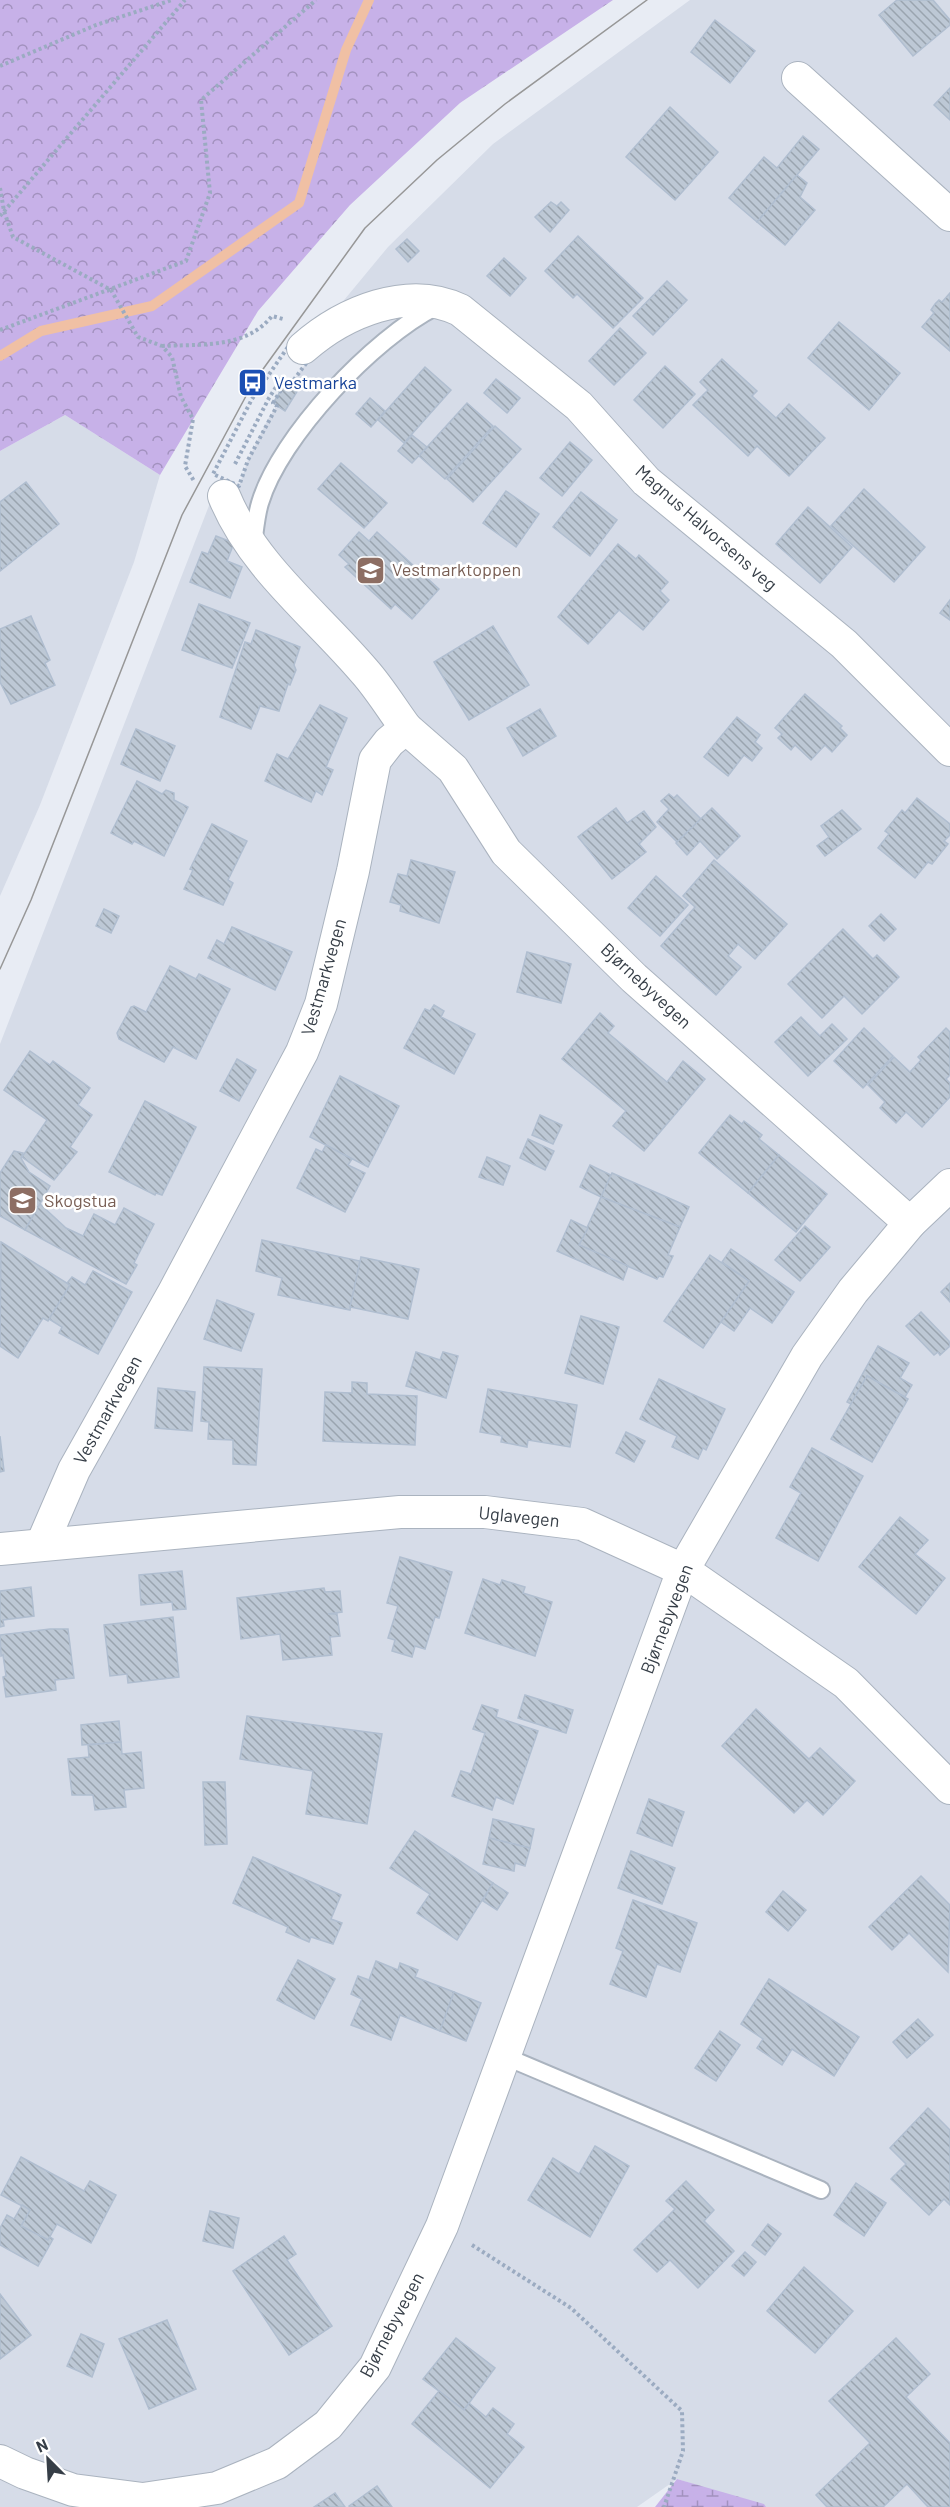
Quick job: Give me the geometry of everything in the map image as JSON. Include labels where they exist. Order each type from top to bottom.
[{"type":"street","points":[[798,78],[950,215]]},
{"type":"street","points":[[295,359],[314,338],[364,311],[404,300],[452,306]]},
{"type":"street","name":"Magnus Halvorsens veg","points":[[452,306],[579,406],[646,481],[844,644],[950,750]]},
{"type":"street","points":[[226,488],[230,511],[253,545],[312,619],[365,672],[406,728]]},
{"type":"street","name":"Bjørnebyvegen","points":[[406,728],[453,769],[506,852],[634,978],[910,1223]]},
{"type":"street","name":"Vestmarkvegen","points":[[42,1544],[74,1470],[174,1292],[302,1052],[321,1004],[353,871],[375,760],[389,742],[406,728]]},
{"type":"street","name":"Bjørnebyvegen","points":[[0,2461],[73,2490],[143,2499],[217,2488],[277,2463],[328,2425],[375,2367],[441,2226],[683,1570],[807,1356],[853,1291],[910,1223],[950,1185]]},
{"type":"street","name":"Uglavegen","points":[[0,1549],[400,1512],[485,1512],[582,1524],[683,1570],[846,1683],[950,1788]]},
{"type":"lane","points":[[253,545],[260,503],[280,459],[318,408],[373,350],[420,314],[452,306]]},
{"type":"lane","points":[[504,2056],[820,2190]]},
{"type":"path","points":[[0,66],[96,25],[172,0]]},
{"type":"path","points":[[0,216],[186,0]]},
{"type":"path","points":[[0,330],[186,261],[210,194],[201,100],[316,0]]},
{"type":"path","points":[[0,188],[4,211],[14,237],[111,290],[138,337],[162,346],[230,342],[241,338]]},
{"type":"path","points":[[292,340],[295,359],[244,442],[226,488],[213,474],[252,399],[292,340]]},
{"type":"path","points":[[162,346],[174,363],[181,397],[193,419],[185,466],[190,478],[198,484],[226,488],[239,486],[248,460],[277,406],[273,403],[286,382],[290,385],[313,354],[295,359]]},
{"type":"path","points":[[441,2226],[571,2308],[682,2411],[683,2451],[664,2507]]},
{"type":"shaded area","points":[[690,0],[950,0],[950,2507],[766,2507],[677,2479],[637,2507],[0,2507],[0,1044],[210,503],[239,486],[248,460],[268,419],[277,406],[285,411],[298,390],[290,385],[313,354],[340,305],[388,247],[493,144]]},
{"type":"shaded area","points":[[65,415],[160,475],[134,562],[40,805],[0,896],[0,451]]},
{"type":"green space","points":[[0,0],[613,0],[460,103],[350,205],[258,311],[160,475],[65,415],[0,451]]},
{"type":"green space","points":[[677,2479],[764,2504],[766,2507],[655,2507]]},
{"type":"building","points":[[897,0],[933,0],[950,20],[950,25],[913,56],[879,15]]},
{"type":"building","points":[[715,20],[755,51],[730,83],[691,52]]},
{"type":"building","points":[[950,88],[950,120],[934,105]]},
{"type":"building","points":[[670,107],[718,152],[675,200],[626,157]]},
{"type":"building","points":[[803,136],[819,149],[757,222],[729,198],[764,157],[777,168]]},
{"type":"building","points":[[797,175],[807,183],[800,197],[815,210],[785,245],[757,222]]},
{"type":"building","points":[[551,202],[557,206],[561,202],[569,210],[550,232],[535,217]]},
{"type":"building","points":[[578,236],[643,298],[613,328],[577,294],[573,298],[545,271]]},
{"type":"building","points":[[407,239],[419,251],[408,262],[396,249]]},
{"type":"building","points":[[504,258],[526,278],[510,296],[487,276]]},
{"type":"building","points":[[667,281],[687,300],[653,335],[633,316]]},
{"type":"building","points":[[950,293],[950,351],[922,327],[934,313],[931,310],[935,304],[939,300],[942,302]]},
{"type":"building","points":[[839,322],[900,373],[869,410],[808,358]]},
{"type":"building","points":[[620,328],[646,353],[614,385],[589,361]]},
{"type":"building","points":[[722,359],[757,391],[752,396],[776,418],[789,404],[825,438],[789,476],[757,446],[748,456],[693,405],[708,390],[700,382]]},
{"type":"building","points":[[665,366],[695,394],[663,428],[634,400]]},
{"type":"building","points":[[425,367],[451,390],[404,443],[378,420]]},
{"type":"building","points":[[496,379],[520,398],[507,413],[484,393]]},
{"type":"building","points":[[286,382],[298,390],[285,411],[273,403]]},
{"type":"building","points":[[370,398],[385,411],[371,427],[356,414]]},
{"type":"building","points":[[467,403],[493,426],[445,479],[419,456]]},
{"type":"building","points":[[495,426],[521,449],[473,502],[447,479]]},
{"type":"building","points":[[412,435],[427,447],[412,463],[398,451]]},
{"type":"building","points":[[570,442],[592,460],[562,496],[540,478]]},
{"type":"building","points":[[341,463],[387,503],[364,528],[318,489]]},
{"type":"building","points":[[26,482],[59,524],[0,571],[0,502]]},
{"type":"building","points":[[864,489],[925,547],[894,582],[831,526]]},
{"type":"building","points":[[506,491],[539,514],[516,547],[483,523]]},
{"type":"building","points":[[581,492],[617,520],[590,556],[553,527]]},
{"type":"building","points":[[808,507],[852,547],[820,583],[776,544]]},
{"type":"building","points":[[359,532],[369,541],[377,532],[439,589],[412,619],[395,604],[391,609],[345,567],[349,564],[339,555]]},
{"type":"building","points":[[216,536],[234,543],[227,561],[242,567],[230,598],[190,582],[202,552],[208,554]]},
{"type":"building","points":[[618,544],[636,559],[639,555],[668,582],[660,591],[669,600],[643,630],[619,610],[588,644],[558,617]]},
{"type":"building","points":[[950,600],[950,620],[940,613]]},
{"type":"building","points":[[199,604],[250,623],[232,668],[182,650]]},
{"type":"building","points":[[31,616],[50,660],[45,663],[55,685],[11,704],[0,682],[0,629]]},
{"type":"building","points":[[493,626],[529,685],[469,720],[434,662]]},
{"type":"building","points":[[256,630],[300,647],[294,665],[296,670],[290,685],[288,684],[279,711],[260,706],[251,729],[220,717],[245,642],[251,644]]},
{"type":"building","points":[[805,694],[842,726],[840,728],[847,735],[832,752],[825,745],[811,760],[795,745],[791,750],[778,738],[782,734],[775,728]]},
{"type":"building","points":[[320,705],[347,718],[326,767],[333,770],[322,795],[316,791],[311,802],[265,781],[277,754],[288,759]]},
{"type":"building","points":[[540,709],[556,736],[523,756],[507,728]]},
{"type":"building","points":[[737,717],[760,735],[755,742],[762,748],[752,761],[744,755],[728,776],[704,757]]},
{"type":"building","points":[[136,729],[175,746],[160,781],[121,764]]},
{"type":"building","points":[[137,781],[162,794],[166,790],[174,793],[174,800],[188,807],[164,856],[134,841],[132,844],[111,833]]},
{"type":"building","points":[[669,794],[674,798],[677,795],[701,819],[677,842],[657,822],[669,809],[661,801]]},
{"type":"building","points":[[917,798],[950,824],[950,835],[944,841],[948,844],[932,864],[928,862],[915,878],[878,848],[889,834],[885,831],[902,810],[905,813]]},
{"type":"building","points":[[616,808],[627,823],[644,811],[656,827],[639,844],[646,852],[612,879],[578,837]]},
{"type":"building","points":[[712,808],[740,836],[717,859],[700,841],[687,855],[676,843]]},
{"type":"building","points":[[842,810],[861,829],[825,856],[817,846],[829,837],[821,826]]},
{"type":"building","points":[[212,824],[247,841],[228,880],[233,883],[223,905],[184,889],[193,870],[190,869]]},
{"type":"building","points":[[411,860],[455,872],[439,923],[400,911],[401,905],[390,902],[398,874],[407,876]]},
{"type":"building","points":[[714,860],[787,924],[755,959],[738,944],[728,956],[741,967],[716,995],[661,946],[695,907],[683,896]]},
{"type":"building","points":[[656,876],[688,905],[660,936],[628,908]]},
{"type":"building","points":[[104,909],[119,916],[111,933],[96,926]]},
{"type":"building","points":[[881,914],[896,929],[884,941],[869,926]]},
{"type":"building","points":[[232,927],[292,952],[275,990],[208,958],[217,940],[224,944]]},
{"type":"building","points":[[843,929],[873,959],[877,955],[899,977],[862,1014],[844,996],[822,1018],[788,984]]},
{"type":"building","points":[[527,952],[571,964],[561,1003],[517,992]]},
{"type":"building","points":[[170,966],[196,979],[199,974],[230,989],[196,1059],[173,1047],[164,1062],[119,1039],[117,1033],[131,1007],[134,1006],[146,1012]]},
{"type":"building","points":[[434,1005],[444,1011],[441,1017],[475,1034],[454,1074],[404,1048],[425,1009],[430,1011]]},
{"type":"building","points":[[600,1013],[614,1026],[608,1033],[667,1082],[683,1061],[705,1079],[644,1151],[613,1126],[626,1111],[562,1059]]},
{"type":"building","points":[[801,1017],[820,1036],[832,1024],[847,1039],[808,1076],[775,1042]]},
{"type":"building","points":[[864,1028],[893,1056],[863,1088],[834,1061]]},
{"type":"building","points":[[946,1028],[950,1032],[950,1075],[946,1079],[950,1083],[950,1097],[922,1127],[906,1112],[896,1123],[880,1108],[885,1102],[868,1085],[894,1057],[910,1072],[921,1060],[918,1057]]},
{"type":"building","points":[[30,1051],[50,1065],[53,1061],[90,1088],[78,1105],[92,1115],[70,1147],[77,1152],[54,1180],[22,1157],[47,1120],[4,1090]]},
{"type":"building","points":[[237,1059],[256,1070],[239,1101],[220,1091]]},
{"type":"building","points":[[340,1076],[399,1106],[368,1167],[310,1137]]},
{"type":"building","points":[[145,1101],[196,1127],[162,1195],[156,1193],[155,1195],[109,1172]]},
{"type":"building","points":[[540,1115],[562,1125],[553,1144],[532,1135]]},
{"type":"building","points":[[730,1115],[742,1124],[744,1121],[762,1135],[759,1139],[779,1155],[748,1193],[699,1153]]},
{"type":"building","points":[[528,1139],[554,1151],[545,1170],[520,1158]]},
{"type":"building","points":[[326,1145],[352,1159],[348,1165],[365,1173],[345,1212],[297,1188],[316,1149],[322,1152]]},
{"type":"building","points":[[14,1151],[23,1153],[21,1158],[29,1172],[50,1186],[25,1230],[0,1216],[0,1173]]},
{"type":"building","points":[[779,1155],[827,1194],[796,1232],[748,1193]]},
{"type":"building","points":[[487,1157],[510,1166],[503,1185],[479,1177]]},
{"type":"building","points":[[590,1165],[611,1175],[601,1197],[580,1187]]},
{"type":"building","points":[[612,1173],[689,1207],[680,1227],[601,1197]]},
{"type":"building","points":[[601,1197],[680,1227],[668,1255],[673,1256],[663,1277],[659,1276],[657,1279],[579,1245]]},
{"type":"building","points":[[40,1204],[66,1228],[83,1236],[94,1214],[115,1225],[124,1208],[154,1224],[134,1263],[137,1265],[126,1284],[25,1230]]},
{"type":"building","points":[[571,1220],[588,1228],[579,1245],[628,1266],[623,1280],[557,1251]]},
{"type":"building","points":[[805,1226],[830,1247],[800,1281],[775,1260]]},
{"type":"building","points":[[262,1240],[360,1261],[350,1310],[278,1295],[282,1278],[256,1271]]},
{"type":"building","points":[[1,1242],[70,1285],[48,1321],[43,1318],[18,1358],[0,1346]]},
{"type":"building","points":[[731,1249],[794,1292],[772,1323],[750,1308],[734,1331],[721,1322],[749,1281],[722,1262]]},
{"type":"building","points":[[710,1255],[749,1281],[703,1348],[664,1321]]},
{"type":"building","points":[[361,1257],[419,1269],[408,1319],[350,1307]]},
{"type":"building","points":[[93,1271],[132,1292],[98,1354],[59,1333],[62,1327],[49,1319],[70,1285],[67,1283],[72,1277],[85,1285]]},
{"type":"building","points":[[950,1283],[950,1302],[941,1292]]},
{"type":"building","points":[[217,1300],[254,1314],[241,1351],[204,1339]]},
{"type":"building","points":[[921,1312],[949,1341],[950,1346],[940,1355],[938,1352],[934,1355],[906,1326]]},
{"type":"building","points":[[581,1316],[619,1327],[603,1384],[565,1373]]},
{"type":"building","points":[[878,1346],[909,1363],[900,1378],[912,1385],[905,1397],[867,1376],[851,1404],[847,1402]]},
{"type":"building","points":[[416,1352],[440,1360],[443,1352],[458,1356],[446,1398],[406,1386]]},
{"type":"building","points":[[204,1367],[262,1369],[256,1465],[233,1464],[233,1440],[208,1439],[209,1422],[201,1421]]},
{"type":"building","points":[[867,1376],[908,1399],[872,1462],[831,1439]]},
{"type":"building","points":[[659,1379],[725,1409],[706,1450],[703,1448],[698,1459],[672,1447],[677,1436],[640,1419]]},
{"type":"building","points":[[352,1382],[367,1383],[367,1394],[417,1396],[415,1445],[323,1441],[325,1392],[352,1393]]},
{"type":"building","points":[[158,1388],[195,1392],[192,1431],[155,1428]]},
{"type":"building","points":[[488,1389],[577,1405],[570,1447],[528,1440],[527,1447],[501,1442],[502,1436],[480,1432]]},
{"type":"building","points":[[626,1432],[645,1441],[634,1462],[616,1453]]},
{"type":"building","points":[[0,1436],[4,1471],[0,1472]]},
{"type":"building","points":[[812,1448],[863,1476],[818,1561],[776,1538],[801,1493],[790,1487]]},
{"type":"building","points":[[900,1517],[928,1540],[915,1554],[945,1578],[916,1614],[859,1567]]},
{"type":"building","points":[[400,1557],[452,1572],[439,1618],[435,1617],[425,1649],[415,1646],[412,1657],[392,1651],[395,1640],[388,1638],[398,1606],[387,1603]]},
{"type":"building","points":[[182,1571],[186,1609],[173,1610],[172,1602],[141,1605],[139,1575]]},
{"type":"building","points":[[483,1579],[500,1585],[502,1580],[525,1587],[523,1593],[552,1602],[535,1656],[465,1633]]},
{"type":"building","points":[[31,1587],[34,1616],[3,1620],[4,1626],[0,1627],[0,1591]]},
{"type":"building","points":[[324,1588],[325,1592],[340,1591],[342,1612],[328,1614],[337,1614],[340,1636],[330,1637],[332,1655],[283,1660],[280,1634],[241,1639],[237,1598]]},
{"type":"building","points":[[173,1617],[179,1677],[128,1683],[127,1674],[110,1676],[104,1625]]},
{"type":"building","points":[[68,1629],[74,1678],[55,1680],[56,1690],[6,1697],[3,1677],[6,1676],[3,1655],[1,1656],[0,1635]]},
{"type":"building","points":[[525,1695],[573,1710],[566,1733],[518,1718]]},
{"type":"building","points":[[482,1705],[498,1710],[496,1717],[538,1731],[513,1804],[496,1797],[492,1810],[452,1796],[461,1771],[471,1774],[485,1733],[473,1729]]},
{"type":"building","points":[[756,1709],[809,1759],[820,1748],[855,1781],[823,1815],[807,1800],[794,1813],[722,1746]]},
{"type":"building","points":[[247,1716],[382,1734],[367,1824],[306,1814],[313,1771],[240,1759]]},
{"type":"building","points":[[119,1721],[121,1742],[82,1745],[81,1725]]},
{"type":"building","points":[[121,1742],[122,1754],[141,1752],[144,1788],[124,1790],[126,1807],[95,1810],[93,1795],[72,1795],[68,1759],[89,1757],[88,1745]]},
{"type":"building","points":[[203,1782],[225,1782],[227,1844],[205,1845]]},
{"type":"building","points":[[649,1799],[684,1812],[672,1846],[637,1833]]},
{"type":"building","points":[[493,1819],[534,1829],[530,1848],[489,1838]]},
{"type":"building","points":[[415,1831],[493,1883],[457,1940],[417,1913],[430,1894],[390,1868]]},
{"type":"building","points":[[489,1838],[530,1848],[525,1866],[515,1863],[514,1871],[483,1864]]},
{"type":"building","points":[[631,1851],[675,1868],[662,1904],[618,1888]]},
{"type":"building","points":[[253,1857],[341,1895],[331,1919],[342,1923],[333,1944],[311,1937],[309,1942],[286,1932],[288,1927],[233,1903]]},
{"type":"building","points":[[921,1876],[950,1905],[948,1972],[909,1933],[892,1950],[869,1927]]},
{"type":"building","points":[[493,1883],[508,1893],[497,1910],[483,1901]]},
{"type":"building","points":[[783,1891],[806,1910],[788,1931],[766,1912]]},
{"type":"building","points":[[633,1900],[697,1923],[680,1972],[657,1964],[646,1997],[610,1984],[623,1951],[616,1948]]},
{"type":"building","points":[[298,1960],[335,1979],[314,2019],[277,2000]]},
{"type":"building","points":[[376,1961],[398,1970],[400,1963],[418,1970],[415,1977],[454,1992],[440,2031],[400,2015],[391,2040],[351,2025],[362,1999],[351,1994],[358,1976],[369,1980]]},
{"type":"building","points":[[769,1979],[859,2037],[834,2076],[792,2049],[782,2065],[757,2048],[763,2039],[741,2024]]},
{"type":"building","points":[[454,1992],[481,2003],[466,2041],[440,2031]]},
{"type":"building","points":[[918,2019],[933,2035],[907,2058],[893,2042]]},
{"type":"building","points":[[720,2031],[740,2045],[716,2081],[695,2068]]},
{"type":"building","points":[[928,2108],[950,2130],[950,2205],[944,2199],[929,2215],[891,2179],[906,2164],[890,2148]]},
{"type":"building","points":[[595,2146],[629,2166],[590,2237],[528,2200],[553,2158],[579,2174]]},
{"type":"building","points":[[21,2157],[84,2191],[90,2181],[116,2195],[91,2243],[57,2224],[48,2240],[21,2226],[30,2210],[1,2195]]},
{"type":"building","points":[[686,2181],[714,2210],[704,2221],[734,2251],[698,2288],[670,2260],[657,2272],[634,2250],[675,2209],[666,2201]]},
{"type":"building","points":[[856,2183],[886,2203],[864,2236],[834,2215]]},
{"type":"building","points":[[22,2205],[30,2210],[21,2226],[48,2240],[50,2237],[53,2239],[38,2266],[0,2245],[0,2228],[7,2215],[14,2219]]},
{"type":"building","points":[[210,2211],[239,2218],[233,2248],[203,2241]]},
{"type":"building","points":[[768,2224],[781,2234],[765,2255],[752,2245]]},
{"type":"building","points":[[284,2236],[296,2254],[287,2260],[332,2326],[289,2355],[233,2271]]},
{"type":"building","points":[[745,2252],[756,2262],[744,2276],[732,2266]]},
{"type":"building","points":[[804,2267],[853,2311],[815,2353],[767,2311]]},
{"type":"building","points":[[0,2294],[31,2335],[0,2359]]},
{"type":"building","points":[[167,2320],[196,2389],[149,2409],[119,2339]]},
{"type":"building","points":[[81,2334],[104,2344],[92,2377],[67,2366]]},
{"type":"building","points":[[456,2338],[495,2368],[464,2410],[423,2379]]},
{"type":"building","points":[[896,2338],[930,2374],[906,2397],[950,2443],[950,2507],[928,2507],[907,2484],[883,2507],[827,2507],[816,2495],[870,2443],[829,2401]]},
{"type":"building","points":[[439,2391],[464,2410],[469,2403],[486,2417],[493,2408],[514,2424],[507,2434],[524,2447],[490,2488],[412,2424]]},
{"type":"building","points":[[377,2486],[392,2507],[349,2506]]},
{"type":"building","points":[[335,2493],[345,2507],[314,2507]]},
{"type":"waterway","points":[[0,356],[41,331],[152,306],[299,203],[346,50],[369,0]]},
{"type":"tram line","points":[[0,969],[31,900],[182,515],[253,383],[365,228],[437,160],[505,104],[647,0]]},
{"type":"place","name":"Vestmarka","points":[[253,383]]},
{"type":"place","name":"Vestmarktoppen","points":[[371,570]]},
{"type":"place","name":"Skogstua","points":[[23,1201]]}]
